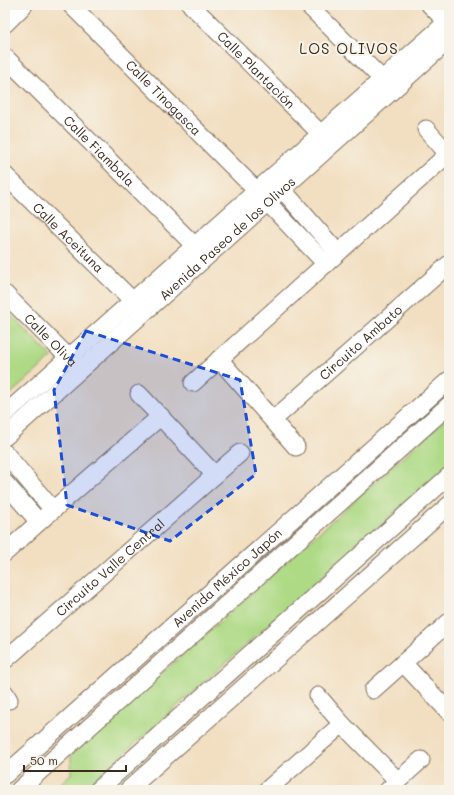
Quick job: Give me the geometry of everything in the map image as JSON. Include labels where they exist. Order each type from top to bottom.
[{"type":"street","points":[[5,24],[24,5]]},
{"type":"street","name":"Calle Tinogasca","points":[[71,5],[262,196]]},
{"type":"street","name":"Calle Plantación","points":[[191,5],[322,134]]},
{"type":"street","points":[[308,5],[382,79]]},
{"type":"street","points":[[430,5],[449,15]]},
{"type":"street","name":"Avenida Paseo de los Olivos","points":[[5,437],[80,370],[262,196],[322,134],[449,15]]},
{"type":"street","name":"Avenida Paseo de los Olivos","points":[[5,414],[194,245],[262,196],[282,189],[449,40]]},
{"type":"street","name":"Calle Fiambala","points":[[5,57],[194,245]]},
{"type":"street","points":[[193,382],[449,155],[426,129]]},
{"type":"street","name":"Calle Aceituna","points":[[5,174],[132,300]]},
{"type":"street","points":[[282,189],[332,258]]},
{"type":"street","points":[[262,196],[332,258]]},
{"type":"street","name":"Circuito Ambato","points":[[273,420],[449,264]]},
{"type":"street","name":"Calle Oliva","points":[[5,294],[80,370]]},
{"type":"street","points":[[219,359],[296,447]]},
{"type":"street","name":"Avenida México Japón","points":[[5,775],[449,380]]},
{"type":"street","points":[[139,394],[215,475]]},
{"type":"street","name":"Avenida México Japón","points":[[19,790],[449,405]]},
{"type":"street","points":[[5,553],[161,416]]},
{"type":"street","points":[[5,453],[53,510]]},
{"type":"street","name":"Circuito Valle Central","points":[[5,660],[240,453]]},
{"type":"street","points":[[98,790],[449,476]]},
{"type":"street","points":[[5,483],[39,522]]},
{"type":"street","points":[[128,790],[449,505]]},
{"type":"street","points":[[373,690],[449,622]]},
{"type":"street","points":[[403,663],[449,712]]},
{"type":"street","points":[[318,696],[393,786],[421,760]]},
{"type":"street","points":[[267,790],[342,724]]},
{"type":"highlighted area","points":[[86,331],[240,380],[256,474],[170,541],[67,505],[54,390]]},
{"type":"green space","points":[[5,309],[52,357],[5,399]]},
{"type":"green space","points":[[449,416],[449,464],[83,790],[53,790],[71,774],[71,755]]},
{"type":"district","name":"LOS OLIVOS","points":[[349,49]]}]
